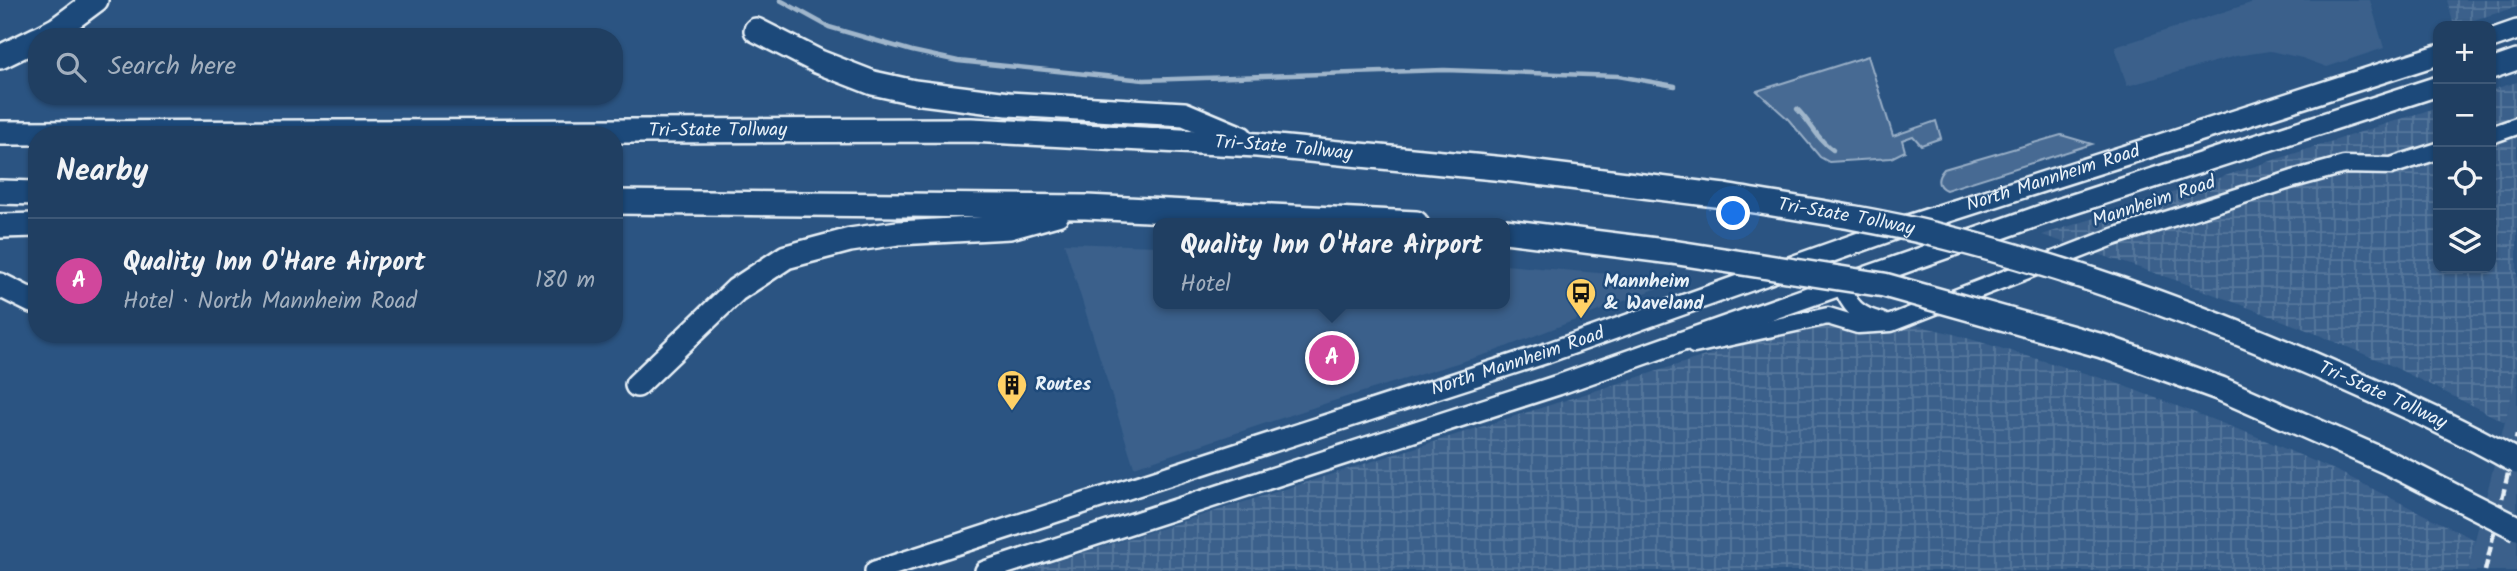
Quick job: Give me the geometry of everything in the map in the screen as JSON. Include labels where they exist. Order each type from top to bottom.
[{"type":"highway","points":[[58,28],[96,0]]},
{"type":"highway","points":[[756,30],[819,62],[873,83],[914,92],[1008,104],[1184,114],[1257,145]]},
{"type":"highway","points":[[0,57],[28,43]]},
{"type":"highway","name":"Tri-State Tollway","points":[[623,131],[971,130],[1257,145],[1505,169],[1724,195],[1936,235],[2082,276],[2168,305],[2276,347],[2466,433],[2517,462]]},
{"type":"highway","name":"Tri-State Tollway","points":[[0,133],[28,133]]},
{"type":"highway","points":[[0,192],[28,193]]},
{"type":"highway","points":[[623,202],[1086,207],[1313,218]]},
{"type":"highway","points":[[637,385],[736,290],[786,257],[850,240],[898,233],[1010,227],[1086,207]]},
{"type":"highway","points":[[0,226],[28,225]]},
{"type":"highway","points":[[1510,232],[1672,252],[1884,285],[2102,346],[2221,389],[2387,462],[2517,528]]},
{"type":"highway","points":[[0,285],[28,299]]},
{"type":"main road","points":[[2496,37],[2517,30]]},
{"type":"main road","name":"North Mannheim Road","points":[[875,571],[1547,353],[1908,225],[2433,57]]},
{"type":"main road","points":[[2496,67],[2517,60]]},
{"type":"main road","name":"North Mannheim Road","points":[[985,571],[1534,393],[2064,207],[2433,88]]},
{"type":"street","points":[[2496,133],[2517,126]]},
{"type":"street","name":"Mannheim Road","points":[[1640,356],[1828,316],[1858,325],[1891,323],[2113,237],[2293,179],[2344,165],[2391,166],[2433,153]]},
{"type":"street","points":[[1841,284],[1846,299],[1855,311],[1870,319],[1891,323]]},
{"type":"shaded area","points":[[2260,0],[2370,0],[2384,48],[2327,67],[2270,51],[2236,56],[2127,86],[2115,47]]},
{"type":"shaded area","points":[[2447,0],[2517,0],[2517,7],[2471,21],[2453,21]]},
{"type":"shaded area","points":[[1868,56],[1893,136],[1936,121],[1941,138],[1921,145],[1913,136],[1902,140],[1905,151],[1891,158],[1829,162],[1820,157],[1788,119],[1757,91]]},
{"type":"shaded area","points":[[2517,82],[2517,374],[2505,422],[2390,365],[2302,328],[2181,282],[2042,235],[2433,109],[2433,273],[2496,273],[2496,88]]},
{"type":"shaded area","points":[[2061,135],[2092,144],[1946,190],[1939,183],[1944,169]]},
{"type":"shaded area","points":[[1064,243],[1153,246],[1153,309],[1510,309],[1510,265],[1622,275],[1671,283],[1490,353],[1330,402],[1134,467]]},
{"type":"shaded area","points":[[1850,310],[1950,333],[2111,381],[2253,435],[2339,472],[2475,540],[2468,571],[1026,571]]},
{"type":"shaded area","points":[[2517,374],[2517,571],[2468,571],[2475,540]]},
{"type":"waterway","points":[[780,0],[829,27],[912,51],[958,61],[1144,80],[1444,70],[1618,76],[1675,86]]},
{"type":"waterway","points":[[1797,109],[1833,150]]},
{"type":"railway","points":[[2485,571],[2517,435]]},
{"type":"place","name":"Mannheim & Waveland","points":[[1581,320]]},
{"type":"place","name":"Quality Inn O'Hare Airport","points":[[1332,358]]},
{"type":"place","name":"Routes","points":[[1012,412]]}]
